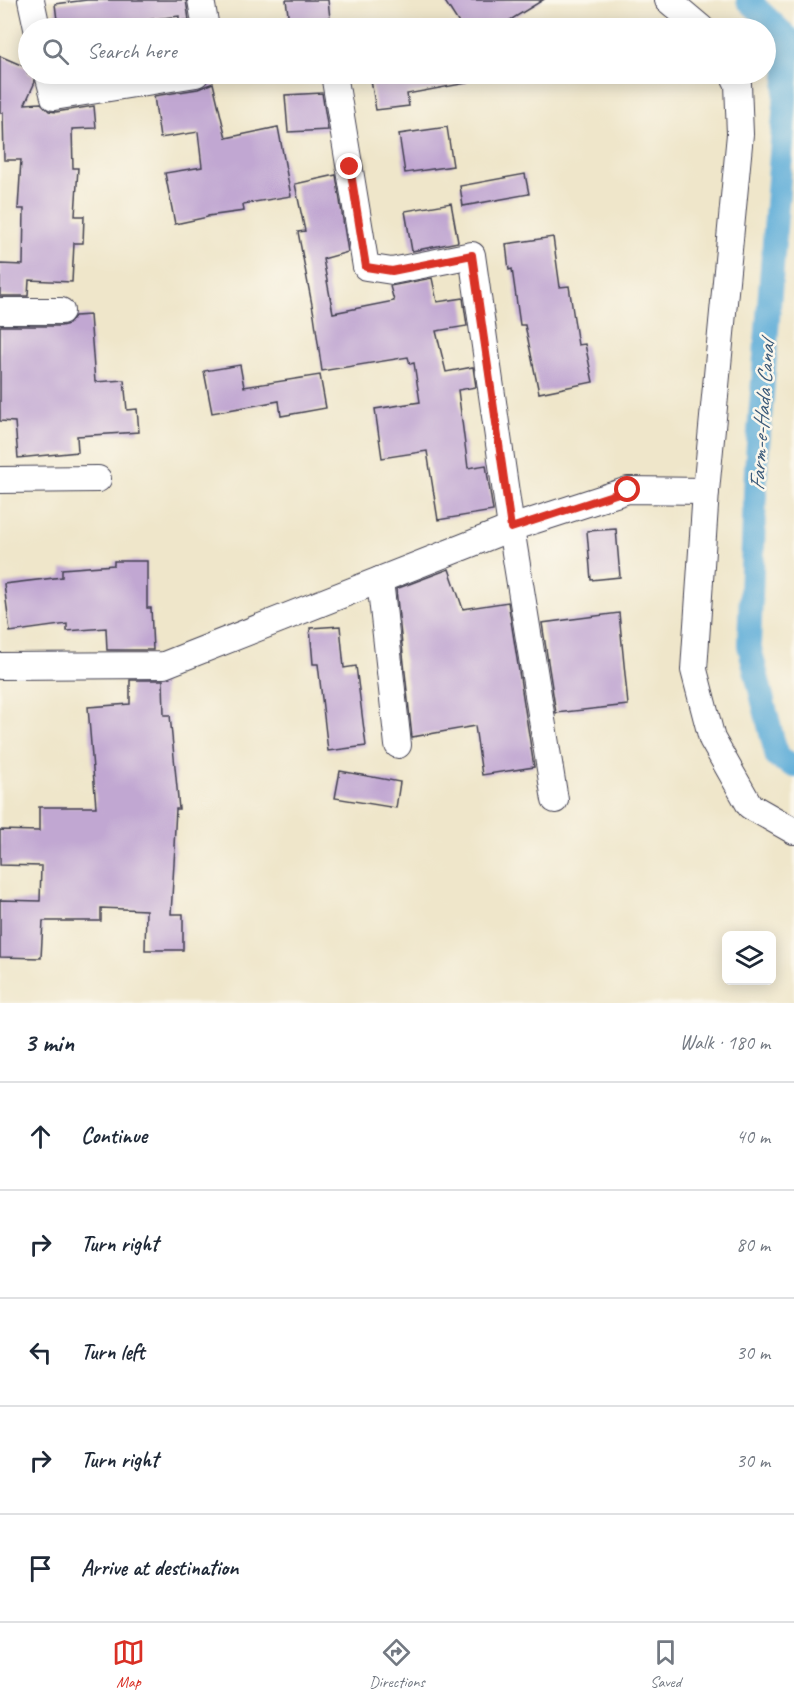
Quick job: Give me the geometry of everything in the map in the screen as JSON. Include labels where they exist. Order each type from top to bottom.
[{"type":"street","points":[[30,0],[34,18]]},
{"type":"street","points":[[201,0],[204,18]]},
{"type":"street","points":[[668,0],[690,18]]},
{"type":"street","points":[[51,84],[54,97],[134,84]]},
{"type":"street","points":[[336,84],[366,267],[392,271],[472,255],[511,528],[555,800]]},
{"type":"street","points":[[738,84],[740,134],[706,491],[694,670],[712,739],[750,806],[794,831]]},
{"type":"street","points":[[0,311],[61,311]]},
{"type":"street","points":[[0,480],[98,479]]},
{"type":"street","points":[[0,666],[164,664],[511,528],[628,490],[706,491]]},
{"type":"street","points":[[380,580],[398,745]]},
{"type":"building","points":[[87,0],[186,0],[189,18],[179,18],[179,16],[57,18],[55,4]]},
{"type":"building","points":[[286,0],[328,0],[330,18],[289,18]]},
{"type":"building","points":[[444,0],[543,0],[513,18],[456,18]]},
{"type":"building","points":[[0,56],[18,64],[18,84],[34,84],[25,104],[41,103],[49,111],[56,112],[94,106],[96,128],[72,129],[73,168],[78,168],[75,216],[84,216],[83,243],[74,243],[72,282],[29,280],[28,296],[0,296],[0,264],[23,265],[24,209],[18,209],[21,160],[4,160],[3,113],[0,113]]},
{"type":"building","points":[[213,84],[226,138],[278,127],[291,196],[243,204],[244,211],[175,224],[165,173],[202,167],[198,132],[160,138],[154,96],[198,89]]},
{"type":"building","points":[[372,84],[462,84],[407,94],[409,106],[376,110]]},
{"type":"building","points":[[322,93],[328,130],[288,132],[285,95]]},
{"type":"building","points":[[447,127],[453,166],[405,173],[399,134]]},
{"type":"building","points":[[525,174],[529,194],[463,206],[460,186]]},
{"type":"building","points":[[336,175],[348,252],[323,259],[333,313],[394,301],[390,286],[432,278],[437,302],[463,298],[467,326],[436,331],[446,372],[473,367],[476,387],[458,390],[468,468],[486,465],[493,511],[438,520],[427,451],[382,458],[375,409],[420,402],[414,363],[410,364],[408,357],[322,371],[298,232],[305,231],[295,184]]},
{"type":"building","points":[[451,203],[458,242],[412,251],[405,211]]},
{"type":"building","points":[[553,237],[560,287],[569,286],[578,345],[585,344],[593,382],[539,393],[525,325],[520,325],[506,244]]},
{"type":"building","points":[[90,315],[95,382],[124,380],[127,410],[137,409],[139,432],[77,436],[78,452],[18,458],[15,422],[0,421],[0,326],[61,326],[69,324],[75,316]]},
{"type":"building","points":[[240,365],[244,387],[320,375],[326,408],[281,416],[279,401],[212,413],[204,371]]},
{"type":"building","points":[[616,529],[620,577],[591,580],[587,531]]},
{"type":"building","points":[[114,561],[147,561],[147,608],[151,608],[153,650],[107,650],[106,628],[67,631],[67,624],[10,632],[4,584],[62,577],[62,569],[114,565]]},
{"type":"building","points":[[449,569],[463,609],[508,602],[534,767],[482,775],[475,726],[412,737],[396,589]]},
{"type":"building","points":[[619,613],[628,705],[556,713],[542,623]]},
{"type":"building","points":[[340,626],[344,668],[356,666],[366,746],[328,751],[318,664],[313,664],[310,628]]},
{"type":"building","points":[[130,680],[163,680],[164,715],[170,715],[179,809],[176,809],[171,914],[183,914],[183,950],[145,950],[146,910],[101,908],[101,921],[43,921],[41,958],[0,957],[0,900],[40,901],[41,866],[0,865],[0,830],[39,831],[39,807],[96,807],[88,707],[130,704]]},
{"type":"building","points":[[340,771],[400,782],[396,808],[335,798]]},
{"type":"waterway","name":"Farm-e-Hada Canal","points":[[748,0],[767,18]]},
{"type":"waterway","name":"Farm-e-Hada Canal","points":[[776,27],[790,40],[756,470],[749,645],[777,757],[794,766]]},
{"type":"route","points":[[350,167],[366,267],[392,271],[472,255],[511,528],[628,490]]}]
